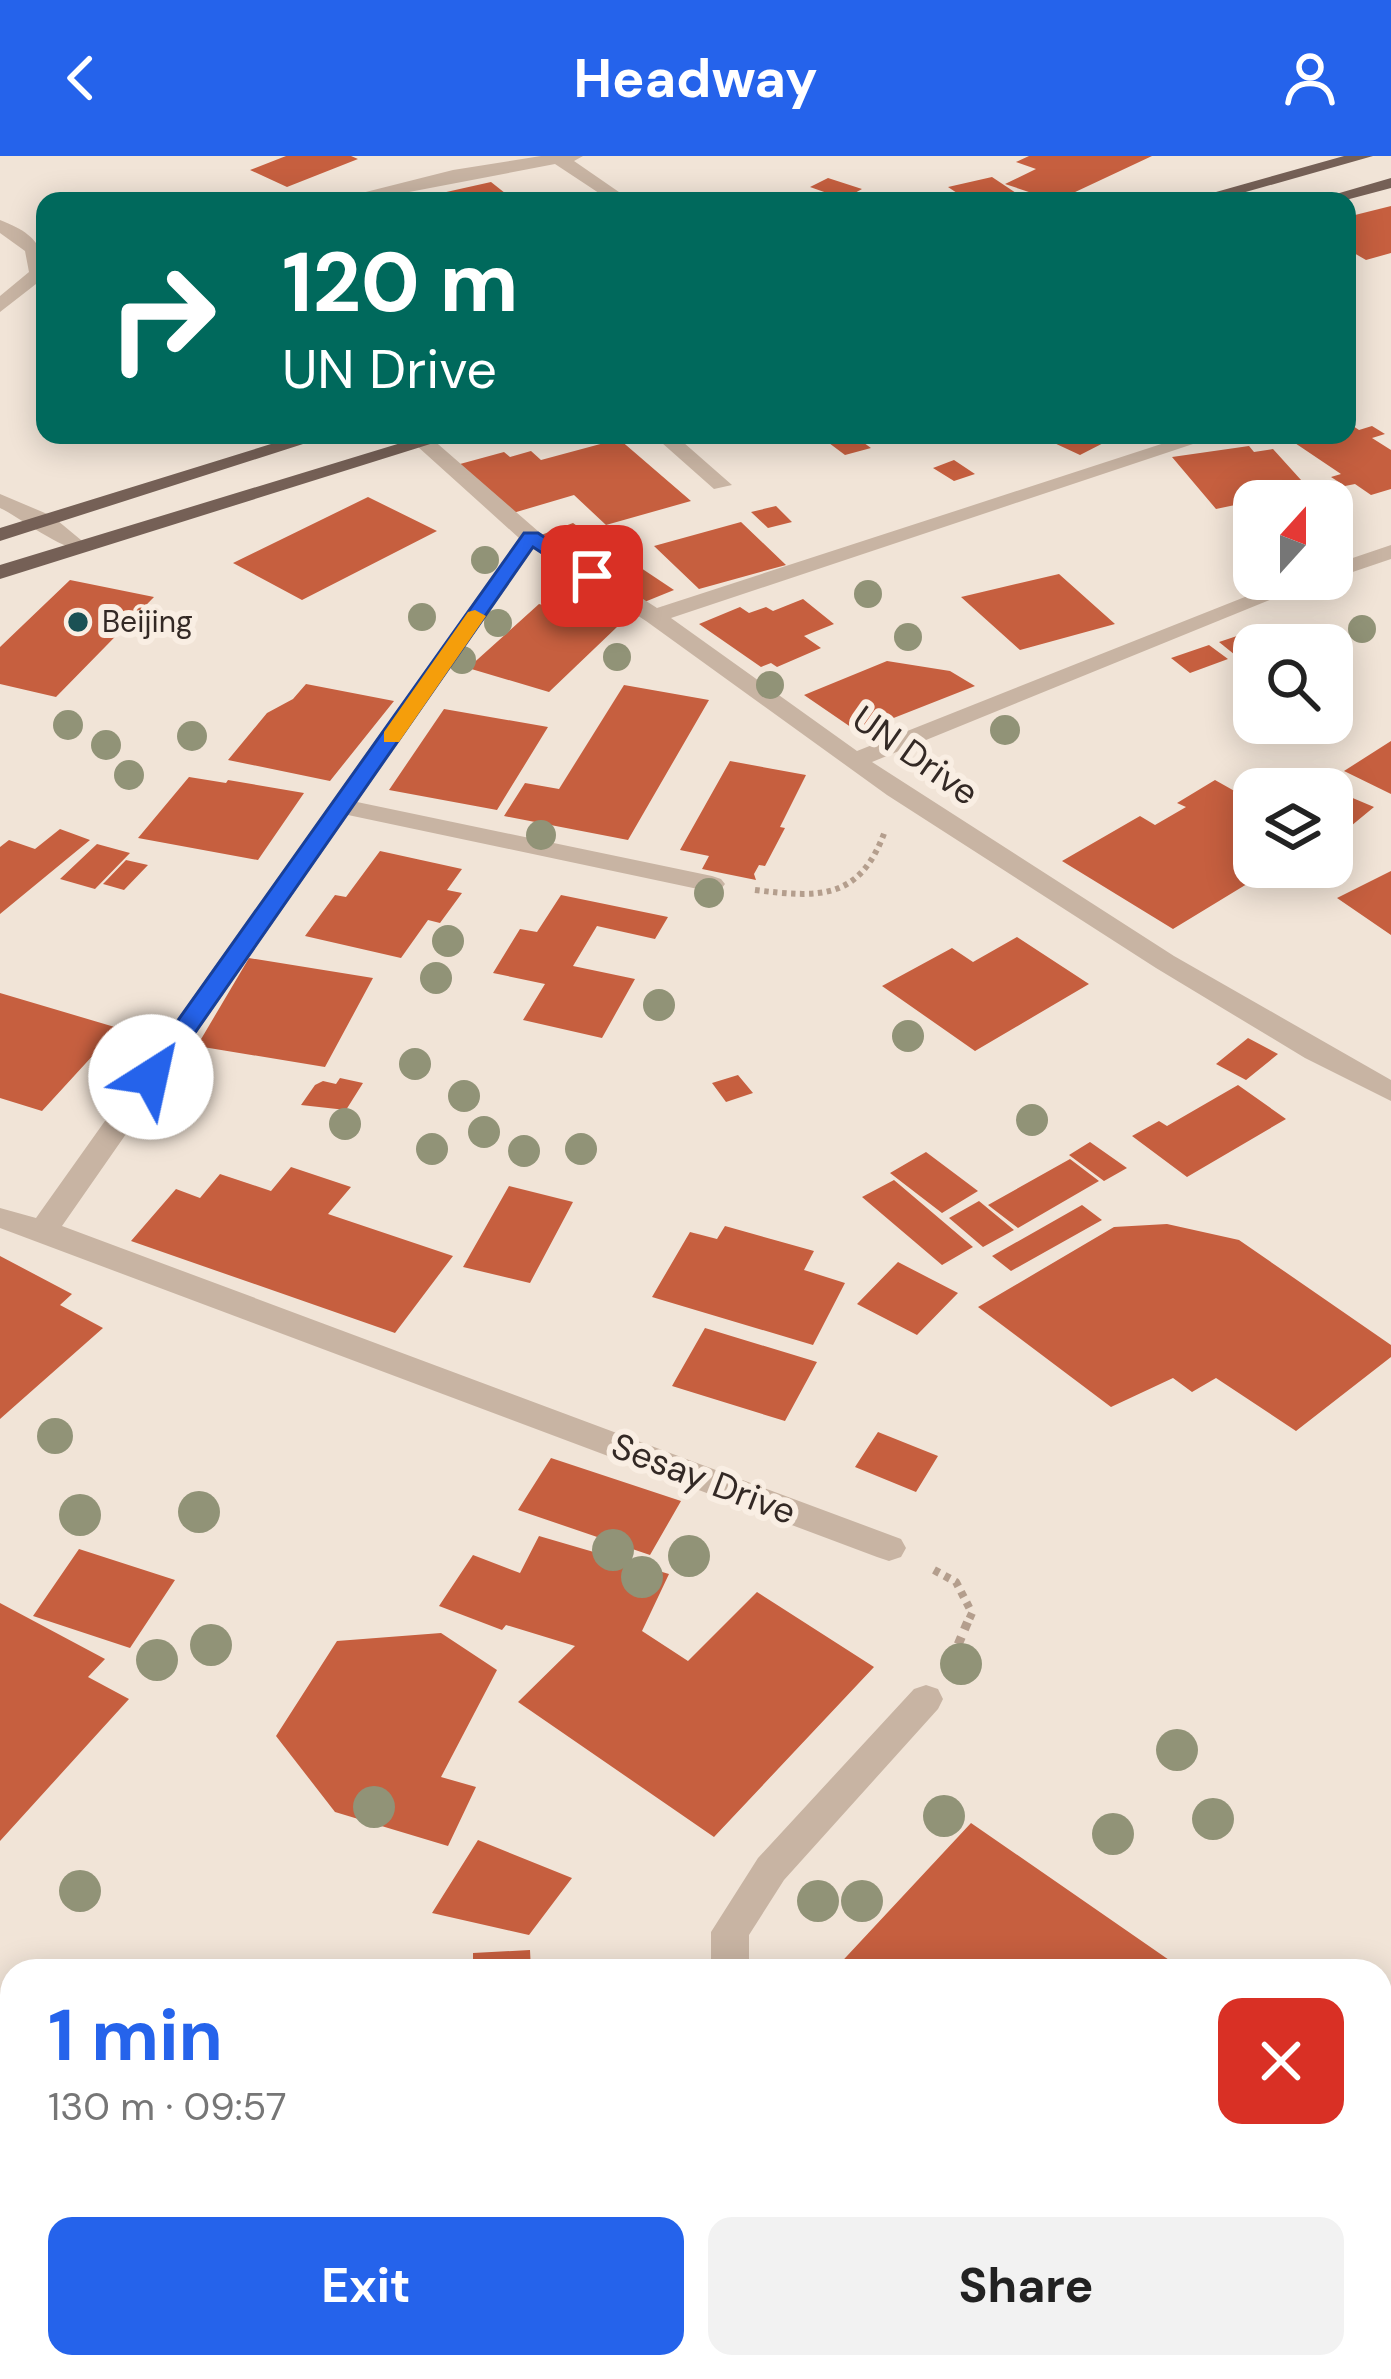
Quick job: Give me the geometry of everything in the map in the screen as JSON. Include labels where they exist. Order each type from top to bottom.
[{"type":"main road","points":[[1227,192],[1364,156]]},
{"type":"main road","points":[[1356,192],[1391,183]]},
{"type":"main road","points":[[0,535],[292,444]]},
{"type":"main road","points":[[0,572],[416,444]]},
{"type":"street","points":[[419,156],[453,175]]},
{"type":"street","points":[[378,192],[567,158],[610,192]]},
{"type":"street","points":[[0,225],[34,249],[36,261]]},
{"type":"street","points":[[0,306],[36,275]]},
{"type":"street","name":"UN Drive","points":[[442,444],[531,537],[654,616],[896,790],[1203,984],[1391,1092]]},
{"type":"street","points":[[673,444],[721,485]]},
{"type":"street","points":[[654,616],[1182,444]]},
{"type":"street","points":[[0,500],[44,520],[76,545]]},
{"type":"street","points":[[43,1230],[531,537]]},
{"type":"street","points":[[1353,565],[1391,552]]},
{"type":"street","points":[[858,759],[1257,600]]},
{"type":"street","points":[[343,808],[712,884]]},
{"type":"street","name":"Sesay Drive","points":[[0,1219],[43,1230],[890,1548]]},
{"type":"street","points":[[730,1959],[730,1932],[771,1869],[926,1699]]},
{"type":"path","points":[[712,884],[789,895],[839,892],[870,873],[896,790]]},
{"type":"path","points":[[890,1548],[956,1582],[972,1613],[962,1643],[926,1699]]},
{"type":"building","points":[[286,156],[358,159],[287,187],[250,170]]},
{"type":"building","points":[[1029,156],[1152,156],[1075,192],[1029,192],[1005,184],[1036,169],[1016,162]]},
{"type":"building","points":[[992,177],[1014,192],[956,192],[948,187]]},
{"type":"building","points":[[828,178],[862,189],[824,192],[810,187]]},
{"type":"building","points":[[491,182],[504,192],[446,192]]},
{"type":"building","points":[[1391,206],[1391,253],[1366,260],[1356,254],[1356,215]]},
{"type":"building","points":[[1372,426],[1385,434],[1372,438],[1391,450],[1391,489],[1371,495],[1353,480],[1331,477],[1341,474],[1296,444],[1356,444],[1356,428]]},
{"type":"building","points":[[600,444],[625,444],[691,501],[606,525],[574,495],[513,513],[460,464],[504,452],[510,457],[531,451],[541,460]]},
{"type":"building","points":[[830,444],[871,448],[845,455]]},
{"type":"building","points":[[1056,444],[1101,444],[1080,455]]},
{"type":"building","points":[[1249,446],[1254,452],[1273,449],[1301,480],[1233,480],[1233,505],[1216,509],[1172,457]]},
{"type":"building","points":[[954,460],[975,474],[954,481],[933,468]]},
{"type":"building","points":[[368,497],[437,531],[302,600],[233,563]]},
{"type":"building","points":[[776,506],[792,522],[768,528],[751,512]]},
{"type":"building","points":[[741,522],[786,565],[699,589],[654,546]]},
{"type":"building","points":[[573,523],[580,528],[593,525],[623,556],[674,590],[642,603],[541,535]]},
{"type":"building","points":[[1059,574],[1115,624],[1020,650],[961,597]]},
{"type":"building","name":"Beijing","points":[[70,580],[154,597],[56,697],[0,684],[0,647]]},
{"type":"building","points":[[803,599],[834,624],[804,636],[821,648],[777,667],[771,663],[761,667],[699,624],[740,607],[749,613],[766,607],[773,611]]},
{"type":"building","points":[[539,604],[617,627],[549,692],[468,668]]},
{"type":"building","points":[[1233,637],[1233,653],[1219,642]]},
{"type":"building","points":[[1209,645],[1228,659],[1190,673],[1171,658]]},
{"type":"building","points":[[887,661],[950,671],[975,686],[858,732],[804,695]]},
{"type":"building","points":[[306,684],[394,701],[330,781],[228,760],[267,713],[293,699]]},
{"type":"building","points":[[624,685],[709,700],[628,840],[504,816],[525,783],[559,789]]},
{"type":"building","points":[[444,709],[548,727],[497,810],[389,790]]},
{"type":"building","points":[[1391,741],[1391,794],[1353,775],[1353,768],[1349,768]]},
{"type":"building","points":[[730,761],[806,775],[780,827],[785,828],[765,866],[759,865],[754,874],[756,880],[702,869],[709,856],[680,850]]},
{"type":"building","points":[[189,777],[304,793],[258,860],[138,838]]},
{"type":"building","points":[[1215,780],[1233,790],[1233,888],[1240,888],[1173,929],[1062,861],[1140,816],[1155,825],[1186,807],[1177,803]]},
{"type":"building","points":[[1353,798],[1374,807],[1353,824]]},
{"type":"building","points":[[60,829],[90,840],[0,914],[0,847],[9,840],[35,849]]},
{"type":"building","points":[[97,844],[130,853],[95,889],[60,879]]},
{"type":"building","points":[[380,851],[462,869],[447,890],[462,893],[440,923],[428,920],[401,958],[305,936],[335,895],[346,897]]},
{"type":"building","points":[[126,860],[148,865],[124,890],[103,884]]},
{"type":"building","points":[[1391,871],[1391,935],[1337,898]]},
{"type":"building","points":[[561,895],[668,917],[655,939],[597,926],[573,966],[635,979],[602,1038],[523,1020],[545,984],[493,973],[520,929],[537,932]]},
{"type":"building","points":[[1017,937],[1089,984],[975,1051],[882,986],[952,948],[973,962]]},
{"type":"building","points":[[249,958],[373,978],[325,1067],[197,1046]]},
{"type":"building","points":[[0,993],[118,1028],[42,1111],[0,1098]]},
{"type":"building","points":[[1248,1038],[1278,1054],[1246,1080],[1216,1064]]},
{"type":"building","points":[[738,1075],[753,1093],[726,1102],[712,1083]]},
{"type":"building","points":[[340,1078],[363,1083],[346,1110],[301,1105],[315,1085],[323,1081],[336,1084]]},
{"type":"building","points":[[1238,1085],[1286,1119],[1187,1177],[1132,1136],[1159,1121],[1167,1126]]},
{"type":"building","points":[[1090,1142],[1127,1168],[1104,1181],[1069,1155]]},
{"type":"building","points":[[926,1152],[978,1191],[942,1213],[890,1173]]},
{"type":"building","points":[[1070,1159],[1099,1181],[1018,1228],[988,1205]]},
{"type":"building","points":[[291,1167],[351,1187],[328,1214],[453,1256],[395,1333],[131,1241],[176,1189],[200,1198],[220,1174],[271,1191]]},
{"type":"building","points":[[894,1180],[973,1247],[942,1265],[862,1197]]},
{"type":"building","points":[[509,1186],[573,1202],[530,1283],[463,1267]]},
{"type":"building","points":[[979,1201],[1014,1230],[983,1247],[949,1218]]},
{"type":"building","points":[[1082,1205],[1102,1220],[1011,1271],[992,1256]]},
{"type":"building","points":[[1167,1224],[1239,1240],[1391,1345],[1391,1357],[1296,1431],[1216,1378],[1192,1392],[1173,1378],[1111,1407],[978,1307],[1114,1227]]},
{"type":"building","points":[[725,1226],[814,1251],[804,1270],[845,1283],[813,1345],[652,1297],[690,1232],[717,1239]]},
{"type":"building","points":[[0,1256],[72,1294],[60,1305],[103,1328],[0,1419]]},
{"type":"building","points":[[898,1262],[958,1293],[917,1335],[857,1304]]},
{"type":"building","points":[[705,1328],[817,1362],[785,1421],[672,1386]]},
{"type":"building","points":[[878,1432],[938,1456],[916,1492],[855,1467]]},
{"type":"building","points":[[551,1458],[681,1501],[650,1555],[518,1510]]},
{"type":"building","points":[[539,1536],[669,1574],[642,1631],[688,1661],[757,1592],[874,1667],[714,1837],[518,1702],[575,1646],[506,1625],[502,1630],[439,1606],[473,1555],[520,1573]]},
{"type":"building","points":[[79,1549],[175,1580],[130,1648],[33,1616]]},
{"type":"building","points":[[0,1603],[105,1659],[88,1677],[129,1699],[0,1841]]},
{"type":"building","points":[[441,1633],[497,1670],[441,1777],[476,1787],[448,1846],[335,1812],[276,1736],[337,1641]]},
{"type":"building","points":[[971,1823],[1168,1959],[844,1959]]},
{"type":"building","points":[[478,1840],[572,1878],[529,1935],[432,1913]]},
{"type":"building","points":[[530,1950],[530,1959],[473,1959],[473,1953]]},
{"type":"slow traffic","points":[[392,737],[475,616]]},
{"type":"place","name":"Beijing","points":[[78,622]]},
{"type":"route","points":[[151,1077],[531,537],[592,576]]}]
